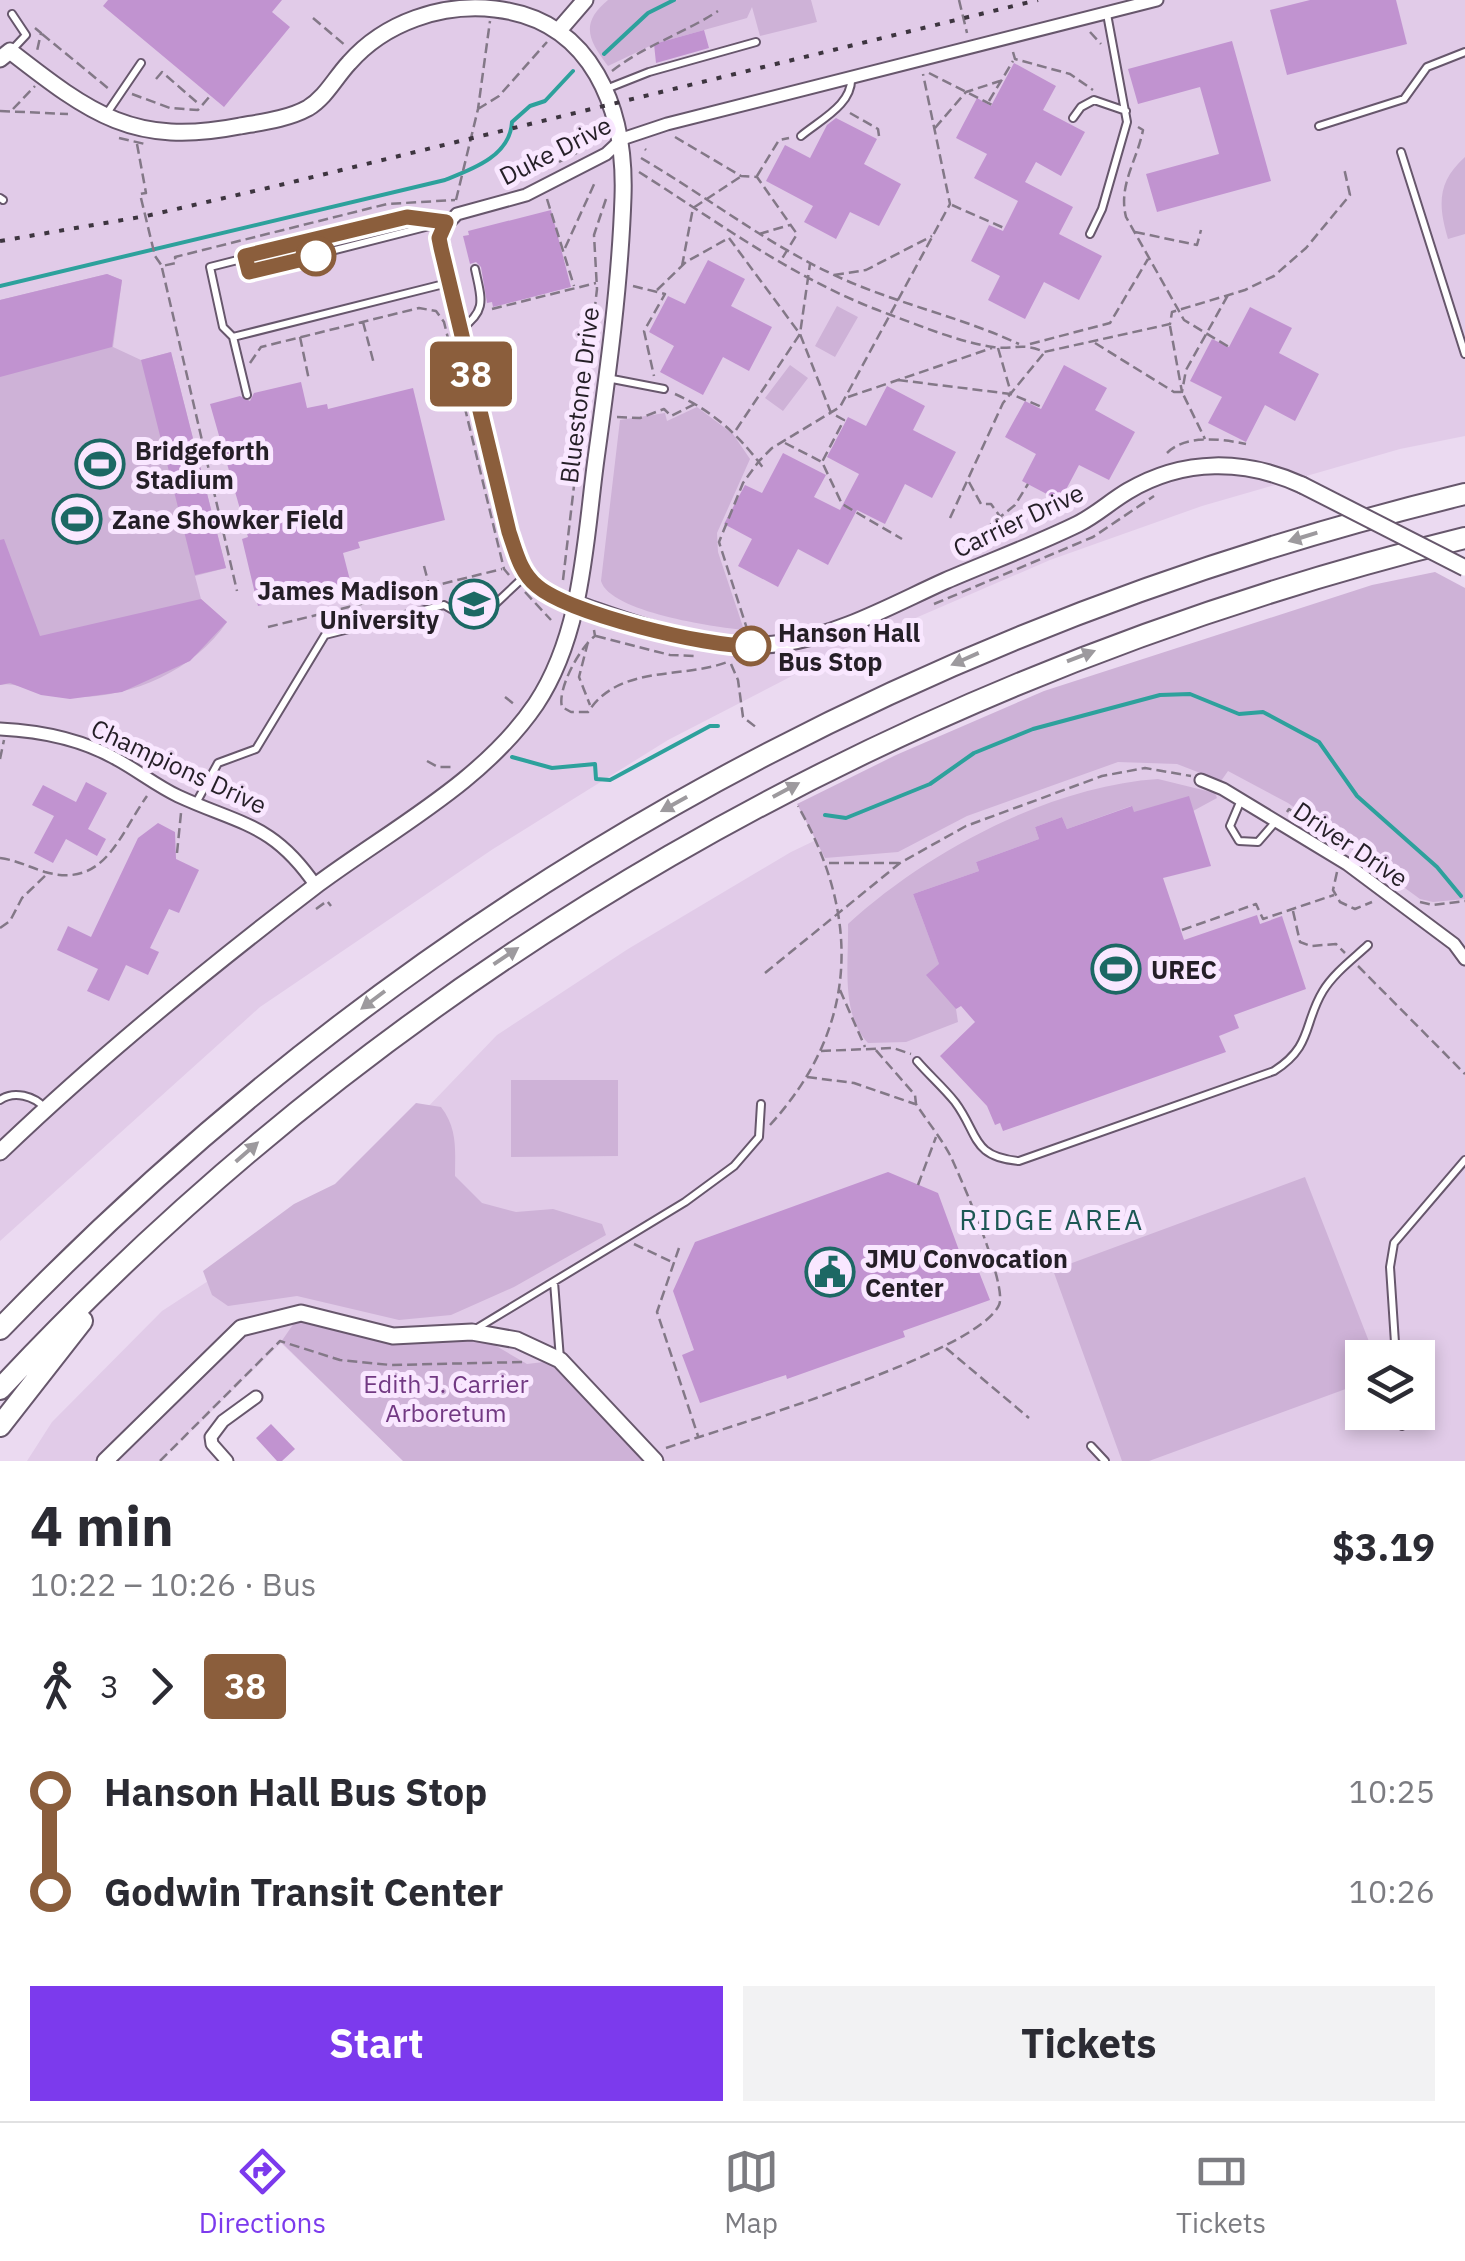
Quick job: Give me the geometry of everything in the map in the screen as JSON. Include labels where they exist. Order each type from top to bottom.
[{"type":"highway","points":[[0,1328],[111,1218],[330,1032],[512,903],[674,804],[855,708],[1046,625],[1266,548],[1465,494]]},
{"type":"highway","points":[[0,1389],[132,1255],[208,1186],[386,1042],[499,961],[694,840],[801,782],[978,698],[1144,632],[1291,584],[1465,538]]},
{"type":"highway","points":[[0,1426],[76,1327],[208,1186]]},
{"type":"street","points":[[560,30],[586,0]]},
{"type":"street","name":"Duke Drive","points":[[446,222],[462,211],[526,195],[606,154],[622,139],[851,75],[1157,0]]},
{"type":"street","name":"Bluestone Drive","points":[[0,1152],[158,1009],[316,886],[462,782],[528,714],[547,684],[577,604],[621,270],[622,139],[607,82],[560,30],[502,9],[449,9],[423,15],[380,36],[350,60],[324,96],[286,117],[186,135],[137,128],[104,117],[5,55]]},
{"type":"street","points":[[446,222],[439,238],[509,532],[526,575],[544,592],[577,604]]},
{"type":"street","name":"Carrier Drive","points":[[577,604],[691,641],[738,646],[782,644],[845,624],[1073,526],[1133,488],[1163,475],[1203,466],[1240,466],[1277,474],[1465,568]]},
{"type":"street","name":"Champions Drive","points":[[2,734],[53,735],[90,747],[196,803],[267,833],[292,854],[316,886]]},
{"type":"street","name":"Driver Drive","points":[[1202,780],[1242,799],[1347,864],[1454,944],[1465,959]]},
{"type":"street","points":[[106,1461],[242,1328],[300,1314],[393,1336],[472,1332],[537,1348],[560,1360],[652,1458]]},
{"type":"street","points":[[227,1461],[212,1444],[211,1437],[223,1421],[256,1398]]},
{"type":"lane","points":[[1090,234],[1102,209],[1127,122],[1107,12]]},
{"type":"lane","points":[[5,55],[26,35],[12,14]]},
{"type":"lane","points":[[607,82],[756,42]]},
{"type":"lane","points":[[1319,126],[1404,99],[1427,67],[1465,52]]},
{"type":"lane","points":[[104,117],[142,64]]},
{"type":"lane","points":[[801,136],[840,107],[852,85],[851,75]]},
{"type":"lane","points":[[1073,118],[1081,106],[1094,100],[1126,111]]},
{"type":"lane","points":[[1401,152],[1465,354]]},
{"type":"lane","points":[[247,395],[233,338],[223,327],[210,267],[407,217],[446,222]]},
{"type":"lane","points":[[245,256],[249,272],[446,222]]},
{"type":"lane","points":[[460,330],[476,319],[481,306],[475,270]]},
{"type":"lane","points":[[233,338],[449,283]]},
{"type":"lane","points":[[607,378],[664,389]]},
{"type":"lane","points":[[196,803],[218,763],[256,749],[326,634],[444,605],[475,622],[526,575]]},
{"type":"lane","points":[[1242,799],[1230,826],[1240,842],[1258,842],[1277,820]]},
{"type":"lane","points":[[917,1061],[952,1098],[978,1145],[990,1154],[1020,1161],[1274,1071],[1290,1061],[1306,1039],[1329,982],[1368,945]]},
{"type":"lane","points":[[0,1100],[10,1096],[31,1097],[46,1108]]},
{"type":"lane","points":[[472,1332],[714,1182],[759,1137],[761,1104]]},
{"type":"lane","points":[[1395,1340],[1390,1267],[1394,1243],[1465,1160]]},
{"type":"lane","points":[[554,1280],[560,1360]]},
{"type":"lane","points":[[1091,1446],[1105,1461]]},
{"type":"path","points":[[958,0],[970,46]]},
{"type":"path","points":[[607,82],[657,40],[688,30],[718,11]]},
{"type":"path","points":[[456,200],[478,109],[491,18],[480,16]]},
{"type":"path","points":[[314,18],[338,40]]},
{"type":"path","points":[[1076,20],[1102,46]]},
{"type":"path","points":[[34,27],[114,93],[104,94]]},
{"type":"path","points":[[39,56],[37,40],[41,33]]},
{"type":"path","points":[[1008,36],[1015,59]]},
{"type":"path","points":[[478,109],[519,76],[548,40],[560,49]]},
{"type":"path","points":[[748,633],[720,536],[743,483],[759,461],[831,413],[844,399],[950,204],[923,70],[990,104],[1015,59]]},
{"type":"path","points":[[1015,59],[1070,74],[1096,92]]},
{"type":"path","points":[[156,79],[162,72],[201,106]]},
{"type":"path","points":[[934,128],[966,92],[1000,81]]},
{"type":"path","points":[[12,110],[36,85]]},
{"type":"path","points":[[120,94],[137,94],[170,108],[198,110],[210,96]]},
{"type":"path","points":[[0,111],[75,112],[62,103]]},
{"type":"path","points":[[840,107],[878,128],[879,136]]},
{"type":"path","points":[[557,163],[590,146],[603,132],[602,122]]},
{"type":"path","points":[[1127,122],[1142,130],[1121,198],[1134,231],[1184,320],[1229,346]]},
{"type":"path","points":[[114,136],[149,144]]},
{"type":"path","points":[[756,177],[779,140],[801,136]]},
{"type":"path","points":[[675,137],[741,176],[756,177]]},
{"type":"path","points":[[136,144],[146,192],[140,194],[155,256],[162,266],[236,591]]},
{"type":"path","points":[[641,158],[786,252],[832,275],[898,304],[994,332],[1019,344]]},
{"type":"path","points":[[1205,439],[1182,392],[1170,324],[1172,312],[1260,285],[1306,248],[1350,195],[1344,168]]},
{"type":"path","points":[[639,172],[730,236],[806,278],[890,315],[996,348]]},
{"type":"path","points":[[682,266],[693,208],[741,176]]},
{"type":"path","points":[[756,177],[797,234],[780,263]]},
{"type":"path","points":[[564,249],[596,180]]},
{"type":"path","points":[[563,580],[597,283],[594,235],[606,202],[608,183]]},
{"type":"path","points":[[546,198],[574,288]]},
{"type":"path","points":[[162,266],[176,263],[175,258],[387,204],[466,200]]},
{"type":"path","points":[[950,204],[1004,228]]},
{"type":"path","points":[[758,234],[791,225]]},
{"type":"path","points":[[1134,231],[1197,244],[1201,230]]},
{"type":"path","points":[[832,275],[866,270],[934,235]]},
{"type":"path","points":[[656,291],[682,266],[730,236]]},
{"type":"path","points":[[730,236],[800,334],[831,413],[844,420],[822,462]]},
{"type":"path","points":[[844,399],[996,348],[1029,344],[1110,323],[1148,259]]},
{"type":"path","points":[[736,432],[800,334],[810,263]]},
{"type":"path","points":[[491,310],[603,282]]},
{"type":"path","points":[[633,286],[665,294],[644,331],[653,375]]},
{"type":"path","points":[[1182,392],[1186,370],[1228,295]]},
{"type":"path","points":[[250,365],[260,347],[425,307],[440,315],[504,569],[510,576]]},
{"type":"path","points":[[363,322],[374,364]]},
{"type":"path","points":[[1110,323],[1116,334]]},
{"type":"path","points":[[1029,344],[1044,352],[1170,324]]},
{"type":"path","points":[[300,337],[309,380]]},
{"type":"path","points":[[1095,343],[1174,392],[1182,392]]},
{"type":"path","points":[[996,348],[1011,394]]},
{"type":"path","points":[[950,518],[1002,403],[1044,352]]},
{"type":"path","points":[[896,380],[1011,394],[1042,406]]},
{"type":"path","points":[[617,417],[640,418],[664,409],[671,416],[696,404],[736,432],[764,469]]},
{"type":"path","points":[[1167,454],[1172,448],[1205,439],[1246,444]]},
{"type":"path","points":[[783,442],[822,462],[842,504],[902,539]]},
{"type":"path","points":[[968,480],[981,504],[991,504],[1009,529]]},
{"type":"path","points":[[984,530],[1016,505],[1028,484]]},
{"type":"path","points":[[424,566],[430,587]]},
{"type":"path","points":[[268,626],[504,569]]},
{"type":"path","points":[[360,581],[365,603]]},
{"type":"path","points":[[524,591],[551,620]]},
{"type":"path","points":[[594,630],[594,636]]},
{"type":"path","points":[[731,661],[624,684],[606,691],[581,713],[567,711],[560,697],[588,641],[594,636],[616,638],[670,655],[727,658],[731,661],[738,680],[743,717],[757,728]]},
{"type":"path","points":[[588,641],[579,676],[591,708]]},
{"type":"path","points":[[505,697],[520,708]]},
{"type":"path","points":[[0,759],[2,734]]},
{"type":"path","points":[[427,761],[438,767],[454,768]]},
{"type":"path","points":[[164,774],[170,762]]},
{"type":"path","points":[[765,973],[900,863],[966,826],[1102,776],[1158,768],[1202,780]]},
{"type":"path","points":[[0,858],[48,873],[82,873],[110,857],[148,794]]},
{"type":"path","points":[[759,1137],[788,1106],[806,1077],[819,1051],[839,986],[840,911],[828,863],[792,796]]},
{"type":"path","points":[[177,853],[182,812]]},
{"type":"path","points":[[828,863],[900,863]]},
{"type":"path","points":[[1333,866],[1337,872],[1334,895]]},
{"type":"path","points":[[0,928],[10,921],[22,898],[48,873]]},
{"type":"path","points":[[1334,895],[1349,908],[1372,902]]},
{"type":"path","points":[[1182,930],[1256,904],[1263,918],[1334,895]]},
{"type":"path","points":[[316,909],[326,901],[330,906]]},
{"type":"path","points":[[1292,908],[1300,942],[1336,944],[1346,954]]},
{"type":"path","points":[[1357,965],[1465,1074]]},
{"type":"path","points":[[839,986],[865,1049]]},
{"type":"path","points":[[652,1458],[698,1437],[945,1348],[988,1321],[999,1306],[1002,1294],[949,1154],[916,1104],[914,1094],[874,1048]]},
{"type":"path","points":[[819,1051],[902,1049],[917,1061]]},
{"type":"path","points":[[806,1077],[854,1083],[916,1104]]},
{"type":"path","points":[[918,1184],[937,1136]]},
{"type":"path","points":[[623,1239],[673,1263]]},
{"type":"path","points":[[679,1248],[657,1312],[698,1437]]},
{"type":"path","points":[[160,1461],[280,1342],[290,1342],[316,1356],[391,1364],[520,1363],[537,1348]]},
{"type":"path","points":[[945,1348],[1028,1418]]},
{"type":"shaded area","name":"James Madison University","points":[[0,0],[1465,0],[1465,436],[1400,449],[1202,506],[1050,560],[846,648],[668,740],[493,849],[260,1007],[0,1241]]},
{"type":"shaded area","points":[[1465,599],[1465,1461],[404,1461],[281,1343],[161,1461],[27,1461],[52,1422],[162,1311],[348,1190],[497,1035],[628,949],[791,852],[977,763]]},
{"type":"green space","points":[[608,0],[811,0],[817,22],[760,36],[752,7],[747,18],[654,44],[608,66],[592,40],[590,24]]},
{"type":"green space","points":[[1465,157],[1465,234],[1448,239],[1442,195],[1449,176]]},
{"type":"green space","name":"Bridgeforth Stadium","points":[[107,274],[122,280],[113,347],[141,360],[171,352],[226,568],[195,576],[201,599],[227,622],[193,657],[150,682],[102,695],[53,696],[0,685],[0,300]]},
{"type":"green space","points":[[837,306],[858,317],[835,357],[815,346]]},
{"type":"green space","points":[[790,365],[808,378],[783,411],[765,398]]},
{"type":"green space","points":[[697,407],[733,434],[750,459],[717,533],[718,552],[744,630],[642,609],[608,592],[601,581],[620,420],[665,413],[667,421]]},
{"type":"green space","points":[[1435,572],[1465,588],[1465,899],[1420,899],[1288,803],[1228,771],[1221,781],[1177,764],[1118,762],[967,816],[898,852],[825,858],[797,804],[896,755],[1044,691],[1372,585]]},
{"type":"green space","points":[[1158,779],[1215,793],[1217,798],[1193,811],[1136,819],[1131,806],[1067,829],[1062,817],[1035,827],[1039,839],[976,862],[979,871],[913,894],[958,1022],[906,1042],[868,1043],[859,1031],[850,1002],[848,924],[914,872],[992,827],[1075,794]]},
{"type":"green space","points":[[511,1080],[618,1080],[618,1156],[511,1157]]},
{"type":"green space","points":[[416,1103],[441,1107],[454,1140],[455,1176],[482,1203],[516,1212],[553,1209],[602,1224],[606,1235],[514,1287],[451,1315],[399,1320],[297,1296],[228,1306],[212,1295],[203,1271],[294,1204],[335,1184]]},
{"type":"green space","points":[[1305,1177],[1368,1340],[1345,1340],[1345,1389],[1149,1461],[1122,1461],[1053,1270]]},
{"type":"green space","name":"Edith J. Carrier Arboretum","points":[[301,1313],[393,1336],[472,1332],[527,1364],[560,1360],[655,1461],[403,1461],[281,1342]]},
{"type":"building","points":[[108,0],[282,0],[272,12],[290,27],[224,107],[103,6]]},
{"type":"building","points":[[1310,0],[1396,0],[1407,44],[1287,75],[1270,10]]},
{"type":"building","points":[[704,30],[709,48],[656,63],[654,44]]},
{"type":"building","points":[[1232,41],[1271,181],[1157,212],[1146,174],[1219,154],[1200,87],[1138,104],[1128,69]]},
{"type":"building","points":[[1014,63],[1056,86],[1043,110],[1085,132],[1061,176],[1036,162],[1025,182],[1073,207],[1059,234],[1102,256],[1079,300],[1044,282],[1025,319],[988,300],[1000,276],[971,261],[989,225],[1003,231],[1018,201],[974,178],[987,154],[956,138],[977,98],[991,106]]},
{"type":"building","points":[[836,118],[877,139],[864,164],[901,184],[879,226],[850,212],[836,239],[804,222],[813,206],[766,181],[785,145],[810,158],[827,125]]},
{"type":"building","points":[[551,210],[571,287],[493,307],[492,302],[487,303],[481,267],[476,262],[470,264],[463,236],[469,235],[468,231]]},
{"type":"building","points":[[708,260],[745,279],[731,306],[772,327],[749,371],[723,357],[703,395],[660,372],[674,346],[649,332],[668,296],[685,304]]},
{"type":"building","points":[[107,274],[122,280],[112,347],[0,377],[0,300]]},
{"type":"building","points":[[1250,307],[1292,328],[1279,353],[1319,374],[1295,421],[1265,405],[1246,442],[1208,423],[1222,397],[1190,381],[1212,339],[1229,347]]},
{"type":"building","points":[[171,352],[226,568],[195,575],[141,360]]},
{"type":"building","points":[[1064,365],[1107,388],[1095,410],[1135,432],[1109,480],[1079,465],[1060,501],[1022,481],[1036,454],[1005,437],[1025,401],[1041,409]]},
{"type":"building","points":[[301,382],[307,408],[327,404],[328,409],[413,388],[445,520],[358,542],[360,548],[343,553],[351,584],[258,606],[242,539],[248,537],[210,404],[240,396],[250,401],[254,393]]},
{"type":"building","points":[[887,386],[925,406],[913,430],[956,452],[932,498],[905,484],[885,524],[857,510],[828,565],[798,549],[778,587],[738,566],[752,539],[724,524],[745,485],[762,493],[783,453],[826,475],[814,497],[840,510],[859,474],[827,457],[848,417],[866,426]]},
{"type":"building","points":[[4,539],[40,636],[201,599],[227,622],[190,661],[122,692],[70,699],[41,695],[10,683],[0,685],[0,540]]},
{"type":"building","points":[[86,782],[107,793],[88,829],[106,839],[97,856],[66,839],[53,863],[34,853],[54,816],[32,805],[43,785],[76,802]]},
{"type":"building","name":"UREC","points":[[1189,796],[1211,866],[1163,878],[1184,940],[1257,915],[1260,924],[1282,916],[1306,989],[1234,1015],[1239,1028],[1219,1036],[1226,1052],[1003,1131],[1000,1123],[995,1125],[987,1106],[940,1056],[975,1022],[961,1006],[956,1009],[926,975],[939,964],[913,894],[979,871],[976,862],[1039,839],[1035,827],[1062,817],[1067,829],[1132,806],[1134,812]]},
{"type":"building","points":[[158,823],[175,832],[176,859],[199,870],[179,913],[169,909],[150,948],[159,952],[148,975],[126,965],[109,1001],[87,991],[98,969],[57,950],[68,926],[91,937],[138,838]]},
{"type":"building","name":"JMU Convocation Center","points":[[888,1172],[938,1193],[960,1253],[970,1249],[990,1300],[903,1331],[905,1337],[787,1379],[786,1375],[700,1403],[682,1355],[694,1350],[673,1291],[695,1242]]},
{"type":"building","points":[[271,1424],[295,1449],[282,1461],[277,1461],[256,1438]]},
{"type":"waterway","points":[[604,54],[648,13],[674,0]]},
{"type":"waterway","points":[[0,286],[445,180],[488,160],[505,144],[512,122],[530,106],[545,101],[573,71]]},
{"type":"waterway","points":[[825,815],[846,818],[930,784],[974,753],[1033,729],[1160,695],[1190,694],[1239,714],[1263,712],[1319,742],[1357,796],[1437,867],[1461,896]]},
{"type":"waterway","points":[[512,757],[552,768],[595,764],[596,779],[610,780],[710,726],[718,726]]},
{"type":"railway","points":[[0,241],[146,216],[276,186],[1038,0]]},
{"type":"bus line","name":"38","points":[[316,256],[249,272],[245,256],[407,217],[446,222],[439,238],[441,248],[509,532],[526,575],[544,592],[668,634],[713,645],[751,646]]},
{"type":"place","name":"Bridgeforth Stadium","points":[[100,464]]},
{"type":"place","name":"Zane Showker Field","points":[[77,519]]},
{"type":"place","name":"James Madison University","points":[[474,604]]},
{"type":"place","name":"Hanson Hall Bus Stop","points":[[751,646]]},
{"type":"place","name":"UREC","points":[[1116,969]]},
{"type":"place","name":"JMU Convocation Center","points":[[830,1272]]},
{"type":"district","name":"RIDGE AREA","points":[[1052,1219]]}]
